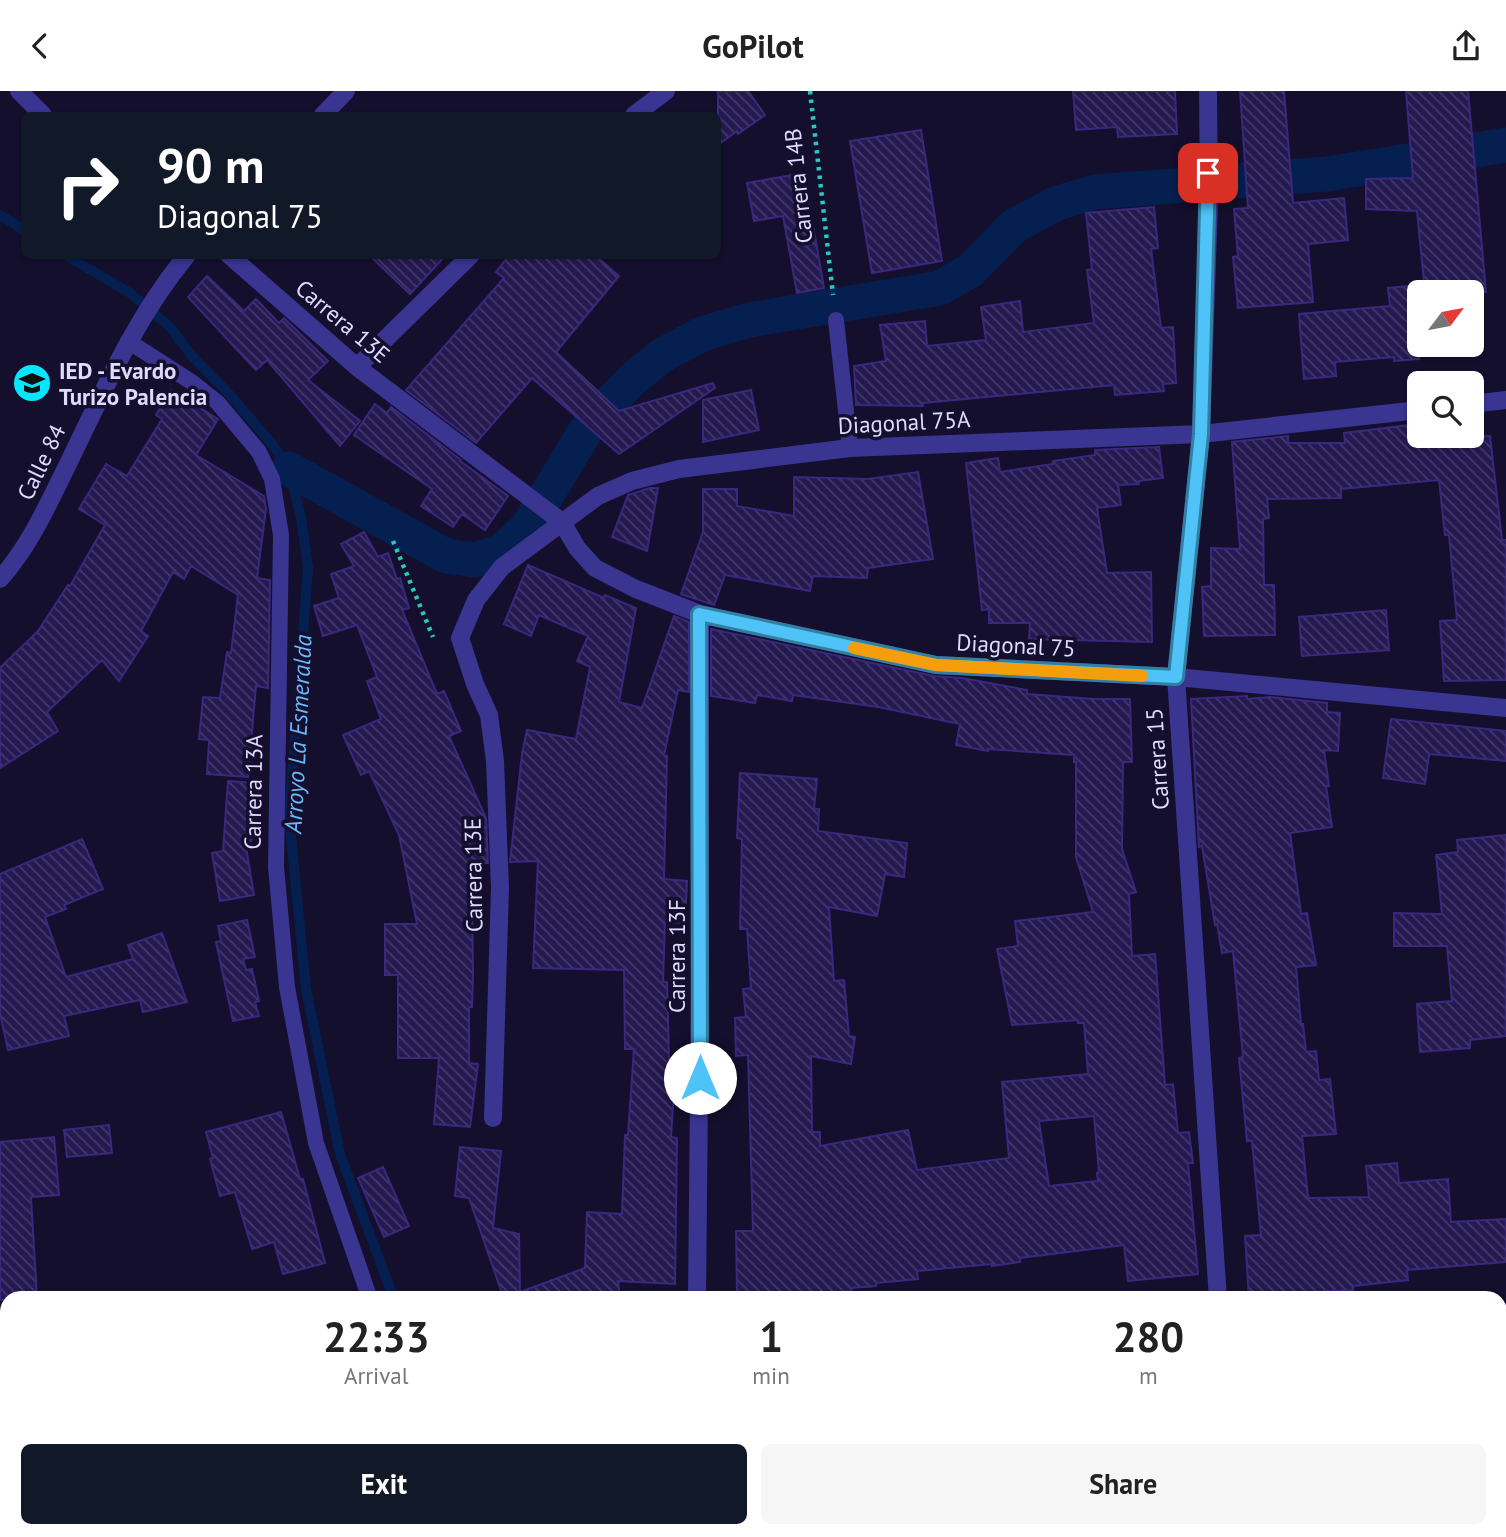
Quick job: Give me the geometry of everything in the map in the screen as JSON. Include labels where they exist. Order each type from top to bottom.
[{"type":"street","points":[[19,91],[40,112]]},
{"type":"street","points":[[326,112],[346,91]]},
{"type":"street","points":[[638,112],[666,91]]},
{"type":"street","name":"Carrera 15","points":[[1208,91],[1209,203],[1201,434],[1176,677],[1217,1291]]},
{"type":"street","name":"Calle 84","points":[[0,579],[15,562],[44,513],[133,333],[184,259]]},
{"type":"street","name":"Carrera 13E","points":[[234,259],[358,367],[556,519]]},
{"type":"street","points":[[358,367],[467,259]]},
{"type":"street","points":[[1484,403],[1506,400]]},
{"type":"street","name":"Diagonal 75A","points":[[460,638],[476,600],[502,567],[556,519],[632,481],[679,469],[850,448],[1201,434],[1407,410]]},
{"type":"street","name":"Diagonal 75","points":[[556,519],[595,568],[636,589],[699,614],[936,665],[1176,677],[1506,708]]},
{"type":"street","name":"Carrera 13F","points":[[697,1291],[701,995],[699,614]]},
{"type":"street","name":"Carrera 13E","points":[[460,638],[475,684],[489,715],[495,761],[500,888],[493,1118]]},
{"type":"lane","points":[[836,320],[850,448]]},
{"type":"lane","name":"Carrera 13A","points":[[133,333],[218,403],[259,451],[272,479],[281,535],[276,867],[287,987],[316,1143],[367,1291]]},
{"type":"path","name":"Carrera 14B","points":[[810,91],[831,277]]},
{"type":"building","points":[[718,91],[748,91],[765,115],[721,143],[721,112],[718,112]]},
{"type":"building","points":[[1073,91],[1175,91],[1177,134],[1118,137],[1117,127],[1076,130]]},
{"type":"building","points":[[1240,91],[1284,91],[1293,203],[1344,198],[1348,240],[1308,244],[1313,302],[1238,308],[1233,257],[1238,256],[1234,209],[1248,208]]},
{"type":"building","points":[[1406,91],[1468,91],[1486,292],[1484,280],[1424,280],[1417,211],[1366,209],[1366,179],[1413,178]]},
{"type":"building","points":[[921,130],[942,261],[872,273],[850,141]]},
{"type":"building","points":[[804,173],[824,288],[797,293],[783,216],[754,221],[747,183]]},
{"type":"building","points":[[1154,207],[1158,248],[1151,249],[1161,328],[1173,327],[1176,383],[1163,384],[1164,391],[1115,395],[1114,385],[923,403],[923,406],[856,405],[854,366],[886,361],[880,325],[925,321],[927,346],[986,340],[981,307],[1020,301],[1023,332],[1094,323],[1087,270],[1092,269],[1086,213]]},
{"type":"building","points":[[373,259],[442,259],[410,294]]},
{"type":"building","points":[[506,259],[600,259],[619,276],[556,352],[619,411],[713,383],[715,388],[619,454],[532,378],[476,443],[406,390],[504,278],[496,272]]},
{"type":"building","points":[[207,276],[244,311],[256,299],[279,323],[284,318],[328,361],[308,380],[360,421],[340,446],[267,360],[256,370],[188,297]]},
{"type":"building","points":[[1407,286],[1407,357],[1419,359],[1394,361],[1394,357],[1335,362],[1336,376],[1304,379],[1299,314],[1390,306],[1388,288]]},
{"type":"building","points":[[171,390],[218,419],[196,455],[264,496],[266,509],[257,578],[270,580],[268,688],[256,686],[248,777],[207,774],[209,740],[199,739],[203,697],[220,698],[227,652],[231,653],[238,595],[191,566],[184,579],[173,572],[141,631],[148,636],[119,681],[102,660],[47,712],[58,731],[0,768],[0,668],[38,631],[68,585],[70,586],[105,525],[79,509],[106,464],[127,476],[162,419],[156,415]]},
{"type":"building","points":[[751,390],[759,430],[703,442],[703,400]]},
{"type":"building","points":[[375,404],[387,413],[391,407],[508,496],[485,530],[462,514],[453,527],[421,506],[432,489],[354,435]]},
{"type":"building","points":[[1407,425],[1407,448],[1484,448],[1484,436],[1490,436],[1502,540],[1506,540],[1506,680],[1444,681],[1440,621],[1457,620],[1449,535],[1445,535],[1439,480],[1341,489],[1341,498],[1267,499],[1269,518],[1263,519],[1264,585],[1274,585],[1275,635],[1204,636],[1202,587],[1211,586],[1211,548],[1240,549],[1232,442],[1288,436],[1288,443],[1345,443],[1344,433]]},
{"type":"building","points":[[1159,447],[1163,478],[1139,481],[1139,484],[1118,485],[1121,505],[1097,508],[1107,573],[1151,572],[1152,642],[1029,639],[1030,623],[989,623],[989,609],[982,610],[966,463],[998,458],[1000,472],[1095,455],[1095,450]]},
{"type":"building","points":[[918,472],[933,559],[868,568],[867,578],[813,576],[810,591],[725,575],[714,605],[681,594],[703,532],[703,489],[737,489],[737,506],[794,516],[794,477],[868,479]]},
{"type":"building","points":[[658,488],[647,551],[612,537],[628,495]]},
{"type":"building","points":[[364,532],[378,557],[388,553],[397,579],[400,578],[409,608],[402,610],[437,694],[444,691],[461,731],[449,736],[486,818],[488,863],[478,863],[482,892],[472,893],[473,975],[472,1007],[469,1007],[469,1063],[478,1064],[470,1127],[434,1124],[439,1058],[398,1058],[398,975],[385,975],[385,924],[417,924],[399,835],[369,771],[361,775],[343,735],[381,719],[367,681],[377,677],[357,625],[323,636],[314,606],[339,598],[331,574],[354,566],[341,544]]},
{"type":"building","points":[[528,565],[604,598],[605,595],[636,608],[619,702],[642,708],[674,616],[689,622],[689,692],[678,690],[664,755],[667,756],[664,879],[687,881],[685,923],[665,922],[663,982],[667,982],[669,1059],[676,1059],[671,1137],[677,1138],[675,1284],[618,1281],[619,1291],[523,1291],[585,1268],[587,1212],[622,1214],[625,1135],[628,1135],[634,1049],[625,1049],[624,970],[533,968],[538,861],[510,862],[527,730],[576,739],[590,667],[577,661],[588,636],[539,615],[531,636],[504,624]]},
{"type":"building","points":[[1386,610],[1389,650],[1302,656],[1299,617]]},
{"type":"building","points":[[711,629],[934,676],[962,678],[1027,690],[1027,694],[1130,699],[1132,762],[1123,762],[1122,849],[1136,892],[1129,894],[1132,956],[1155,954],[1165,1085],[1173,1084],[1178,1133],[1189,1132],[1193,1163],[1188,1163],[1198,1274],[1128,1281],[1124,1245],[1020,1258],[1020,1262],[992,1266],[917,1271],[918,1279],[876,1283],[876,1286],[851,1288],[852,1291],[737,1291],[736,1231],[753,1231],[748,1055],[736,1056],[735,1018],[746,1017],[743,989],[751,988],[747,929],[740,929],[742,839],[737,838],[740,773],[817,779],[814,809],[819,809],[818,831],[907,843],[904,877],[885,874],[877,916],[829,907],[834,981],[844,980],[849,1036],[855,1037],[851,1064],[811,1056],[812,1132],[820,1132],[820,1146],[908,1130],[917,1170],[1009,1158],[1002,1082],[1088,1074],[1084,1023],[1078,1023],[1078,1020],[1012,1025],[997,949],[1018,946],[1015,921],[1093,912],[1076,857],[1074,755],[988,751],[956,745],[960,724],[878,707],[793,695],[792,701],[757,695],[755,703],[711,696]],"holes":[[[1094,1116],[1098,1181],[1049,1186],[1039,1121]]]},
{"type":"building","points":[[1270,697],[1327,703],[1327,712],[1340,713],[1338,751],[1324,750],[1332,827],[1290,833],[1301,914],[1307,913],[1316,965],[1296,967],[1301,1024],[1306,1052],[1316,1051],[1319,1080],[1330,1079],[1336,1134],[1302,1136],[1308,1198],[1369,1197],[1366,1166],[1397,1163],[1399,1183],[1448,1179],[1451,1222],[1506,1219],[1506,1262],[1407,1270],[1408,1280],[1353,1286],[1353,1290],[1248,1291],[1245,1236],[1261,1235],[1252,1141],[1247,1141],[1239,1058],[1243,1057],[1233,951],[1222,953],[1202,846],[1199,847],[1191,699]]},
{"type":"building","points":[[1391,719],[1506,731],[1506,761],[1429,754],[1425,784],[1383,778]]},
{"type":"building","points":[[228,781],[254,783],[251,841],[245,841],[254,895],[220,901],[212,853],[223,851]]},
{"type":"building","points":[[1506,835],[1506,1036],[1470,1040],[1470,1048],[1420,1052],[1417,1004],[1452,1001],[1447,946],[1394,946],[1394,913],[1442,914],[1436,855],[1458,852],[1457,840]]},
{"type":"building","points":[[82,839],[103,889],[64,905],[66,909],[45,917],[66,977],[133,959],[128,945],[162,933],[187,1002],[143,1012],[140,1000],[64,1016],[69,1036],[8,1050],[0,1013],[0,874]]},
{"type":"building","points":[[247,920],[255,957],[243,959],[246,970],[252,969],[259,1001],[255,1002],[259,1016],[233,1021],[216,942],[221,941],[218,926]]},
{"type":"building","points":[[281,1112],[300,1179],[303,1179],[325,1263],[283,1274],[274,1242],[252,1249],[235,1192],[220,1196],[206,1132]]},
{"type":"building","points":[[109,1125],[112,1153],[67,1157],[64,1130]]},
{"type":"building","points":[[54,1137],[59,1195],[31,1197],[37,1291],[0,1291],[0,1142]]},
{"type":"building","points":[[460,1147],[501,1151],[493,1228],[519,1234],[520,1291],[501,1291],[469,1198],[455,1196]]},
{"type":"building","points":[[383,1167],[409,1226],[384,1237],[358,1178]]},
{"type":"waterway","points":[[289,469],[446,556],[475,560],[502,551],[527,528],[586,430],[633,379],[661,356],[702,334],[749,320],[940,288],[971,270],[1014,226],[1057,203],[1096,192],[1327,174],[1506,145]]},
{"type":"waterway","name":"Arroyo La Esmeralda","points":[[0,215],[21,228]]},
{"type":"waterway","name":"Arroyo La Esmeralda","points":[[72,259],[130,293],[170,327],[191,355],[272,444],[289,469],[301,517],[308,568],[289,816],[306,989],[340,1154],[391,1291]]},
{"type":"slow traffic","points":[[854,648],[936,665],[1142,676]]},
{"type":"place","name":"IED - Evardo Turizo Palencia","points":[[32,383]]},
{"type":"route","points":[[700,1078],[699,614],[936,665],[1176,677],[1201,434],[1208,173]]}]
